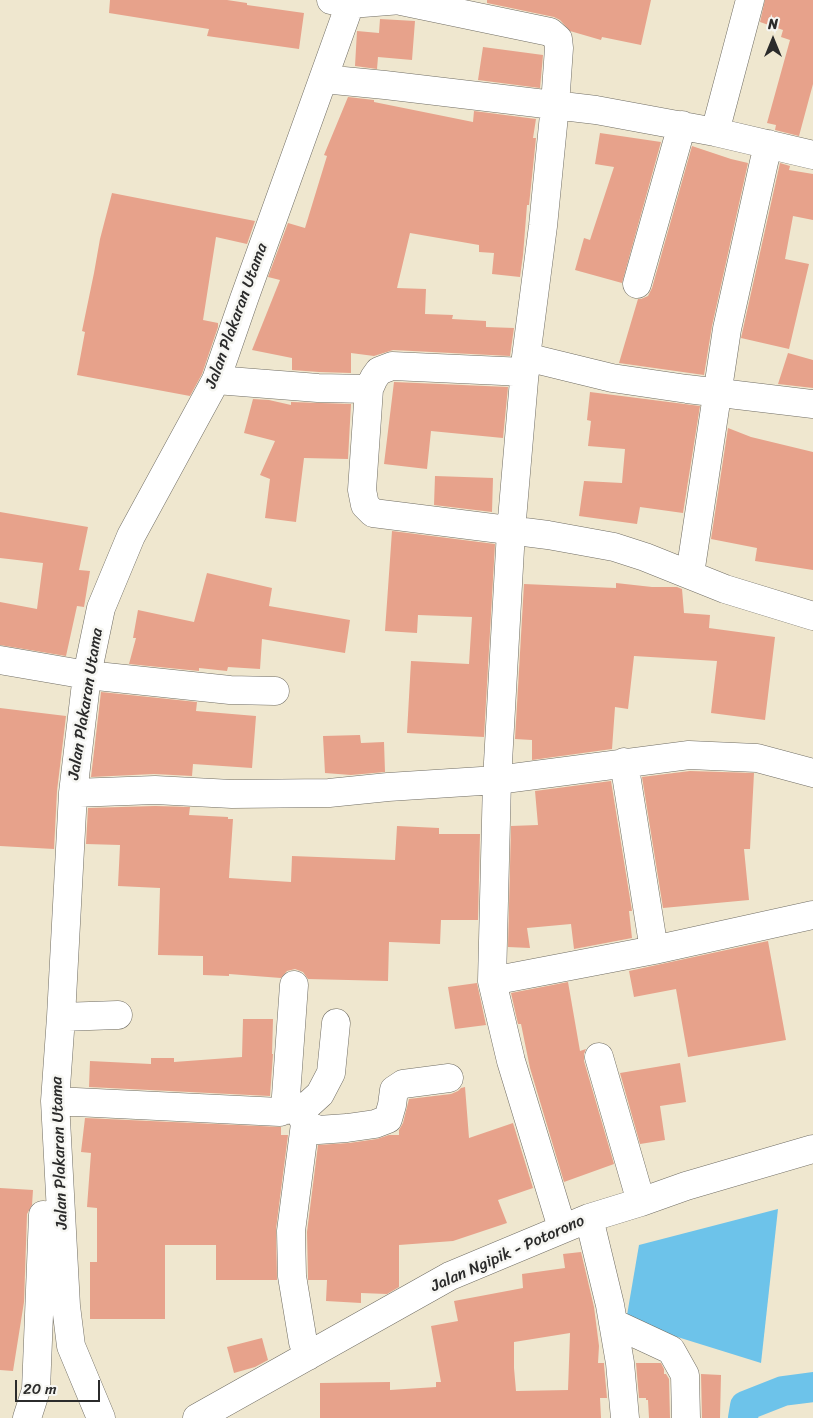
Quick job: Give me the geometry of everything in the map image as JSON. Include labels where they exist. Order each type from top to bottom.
[{"type":"street","points":[[340,2],[401,0],[550,32],[558,39],[555,105],[543,226],[526,364],[511,531],[497,780],[492,981],[511,1062],[562,1228]]},
{"type":"street","points":[[715,132],[750,0]]},
{"type":"street","name":"Jalan Plakaran Utama","points":[[101,1418],[71,1346],[66,1306],[55,1101],[73,792],[87,675],[101,608],[131,536],[216,380],[323,79],[340,2]]},
{"type":"street","points":[[323,79],[555,105],[682,125],[813,155]]},
{"type":"street","points":[[637,284],[682,125]]},
{"type":"street","points":[[690,574],[726,329],[768,144]]},
{"type":"street","points":[[813,404],[717,393],[526,364],[392,366],[379,371],[369,389],[362,490],[365,505],[373,513],[548,535],[614,547],[690,574],[725,589],[813,616]]},
{"type":"street","points":[[216,380],[318,388],[369,389]]},
{"type":"street","points":[[0,660],[87,675],[230,690],[275,691]]},
{"type":"street","points":[[73,792],[155,790],[232,794],[329,793],[497,780],[689,755],[757,758],[813,773]]},
{"type":"street","points":[[624,762],[654,950]]},
{"type":"street","points":[[492,981],[654,950],[813,916]]},
{"type":"street","points":[[294,985],[296,1114],[291,1231],[292,1276],[303,1342],[308,1356]]},
{"type":"street","points":[[61,1017],[118,1015]]},
{"type":"street","points":[[296,1114],[320,1094],[330,1073],[336,1023]]},
{"type":"street","points":[[599,1057],[641,1202]]},
{"type":"street","points":[[55,1101],[280,1112],[296,1114],[318,1130],[348,1128],[388,1120],[394,1090],[403,1084],[449,1078]]},
{"type":"street","name":"Jalan Ngipik - Potorono","points":[[197,1418],[450,1276],[589,1218],[713,1177],[813,1149]]},
{"type":"street","points":[[27,1418],[36,1390],[43,1215]]},
{"type":"street","points":[[589,1218],[613,1323],[620,1362],[625,1418]]},
{"type":"street","points":[[613,1323],[671,1350],[685,1375],[686,1418]]},
{"type":"water","points":[[778,1209],[761,1363],[626,1321],[639,1245]]},
{"type":"building","points":[[110,0],[227,0],[247,3],[247,5],[304,13],[299,49],[207,36],[209,29],[109,13]]},
{"type":"building","points":[[487,0],[651,0],[641,45],[602,37],[601,40],[570,31],[560,20],[554,17],[487,3]]},
{"type":"building","points":[[765,0],[813,0],[813,84],[799,136],[775,130],[776,125],[767,123],[790,40],[781,37],[783,30],[760,22]]},
{"type":"building","points":[[380,19],[415,21],[412,60],[378,57],[377,69],[355,66],[357,31],[379,33]]},
{"type":"building","points":[[483,47],[543,55],[540,88],[478,80]]},
{"type":"building","points":[[348,97],[374,100],[374,102],[473,122],[474,111],[536,119],[533,138],[536,138],[520,277],[492,274],[494,253],[479,252],[479,245],[410,233],[397,288],[426,289],[425,314],[453,315],[452,319],[486,321],[486,327],[514,328],[510,356],[393,350],[374,356],[351,353],[351,373],[292,370],[292,358],[252,350],[280,280],[268,277],[288,223],[305,228],[327,156],[324,155]]},
{"type":"building","points":[[600,133],[661,142],[622,283],[575,270],[584,238],[590,240],[614,167],[595,164]]},
{"type":"building","points":[[692,146],[748,163],[712,326],[704,375],[619,363],[638,299],[648,296],[652,288]]},
{"type":"building","points":[[780,163],[790,166],[789,170],[813,174],[813,220],[793,216],[785,259],[809,264],[789,349],[741,338]]},
{"type":"building","points":[[112,193],[255,221],[247,244],[216,237],[203,320],[218,323],[218,327],[202,374],[190,396],[77,375],[85,332],[82,331],[100,239]]},
{"type":"building","points":[[788,353],[813,360],[813,388],[778,384]]},
{"type":"building","points":[[394,382],[508,387],[503,438],[431,431],[427,469],[384,464]]},
{"type":"building","points":[[590,392],[700,406],[683,513],[640,507],[637,524],[579,516],[584,481],[622,483],[625,449],[588,446],[591,421],[587,420]]},
{"type":"building","points":[[253,399],[269,400],[291,405],[291,402],[351,404],[348,459],[304,458],[296,522],[265,518],[270,479],[260,475],[275,441],[244,433]]},
{"type":"building","points":[[728,428],[751,437],[813,452],[813,570],[755,561],[757,548],[711,539]]},
{"type":"building","points":[[435,476],[493,478],[492,512],[434,505]]},
{"type":"building","points":[[0,512],[88,527],[79,570],[90,571],[84,607],[77,606],[66,656],[0,645],[0,602],[37,609],[43,563],[0,558]]},
{"type":"building","points":[[392,531],[495,544],[484,737],[407,733],[411,661],[469,664],[472,617],[418,615],[417,633],[385,631]]},
{"type":"building","points":[[207,573],[272,588],[269,606],[350,620],[345,653],[262,639],[260,669],[228,667],[227,671],[199,668],[199,671],[129,664],[136,638],[133,638],[138,610],[194,622]]},
{"type":"building","points":[[616,583],[652,587],[677,587],[682,589],[684,613],[710,615],[709,628],[775,637],[765,720],[711,713],[717,661],[634,656],[628,709],[615,707],[612,749],[532,760],[532,740],[515,739],[524,584],[616,588]]},
{"type":"building","points":[[101,692],[197,702],[196,711],[256,716],[252,768],[193,764],[192,776],[154,774],[91,777]]},
{"type":"building","points":[[0,708],[66,716],[57,791],[54,849],[0,846]]},
{"type":"building","points":[[360,735],[361,743],[384,742],[385,772],[351,775],[325,773],[323,736]]},
{"type":"building","points":[[690,771],[754,773],[750,849],[744,849],[749,900],[663,908],[642,777]]},
{"type":"building","points":[[611,781],[632,911],[629,911],[632,938],[574,949],[571,924],[527,928],[530,948],[508,947],[511,826],[538,825],[535,791]]},
{"type":"building","points":[[190,807],[189,815],[228,817],[228,819],[233,819],[229,878],[291,882],[292,856],[395,860],[397,826],[439,828],[439,834],[480,834],[478,920],[441,920],[440,944],[389,942],[388,981],[308,979],[303,972],[295,969],[287,971],[281,978],[229,974],[229,976],[203,975],[203,956],[158,955],[160,888],[118,886],[120,845],[86,844],[88,808]]},
{"type":"building","points":[[768,941],[786,1040],[688,1057],[676,989],[634,997],[629,971]]},
{"type":"building","points":[[568,982],[580,1051],[586,1049],[584,1061],[614,1164],[564,1182],[530,1068],[521,1024],[518,1024],[511,993]]},
{"type":"building","points":[[477,983],[486,1025],[455,1029],[448,987]]},
{"type":"building","points":[[243,1019],[273,1019],[270,1096],[89,1087],[90,1061],[151,1064],[151,1058],[174,1058],[174,1062],[242,1057]]},
{"type":"building","points":[[680,1063],[686,1102],[660,1106],[665,1140],[640,1144],[620,1073]]},
{"type":"building","points":[[465,1087],[469,1138],[513,1123],[533,1188],[498,1200],[507,1223],[453,1241],[399,1245],[399,1287],[387,1294],[361,1293],[361,1303],[326,1301],[327,1280],[308,1280],[307,1232],[318,1145],[349,1143],[377,1139],[389,1135],[399,1135],[409,1099],[451,1094]]},
{"type":"building","points":[[85,1118],[281,1127],[281,1135],[288,1135],[276,1229],[277,1280],[216,1280],[216,1245],[165,1245],[165,1319],[90,1319],[90,1262],[97,1262],[97,1208],[87,1207],[91,1153],[81,1152]]},
{"type":"building","points":[[0,1188],[33,1190],[32,1205],[27,1214],[24,1302],[13,1371],[0,1370]]},
{"type":"building","points":[[581,1252],[594,1307],[599,1346],[598,1363],[604,1363],[607,1398],[600,1398],[601,1418],[320,1418],[320,1383],[390,1382],[390,1390],[436,1387],[436,1382],[441,1382],[431,1326],[458,1321],[454,1301],[523,1288],[522,1274],[565,1268],[563,1254]],"holes":[[[570,1333],[568,1390],[516,1391],[514,1342]]]},
{"type":"building","points":[[262,1338],[268,1360],[255,1367],[234,1373],[227,1347]]},
{"type":"building","points":[[636,1363],[661,1363],[664,1374],[669,1379],[670,1418],[649,1418],[648,1400],[646,1398],[639,1398]]},
{"type":"building","points":[[701,1374],[721,1375],[720,1418],[702,1418]]},
{"type":"waterway","points":[[743,1418],[745,1406],[783,1391],[813,1387]]}]
